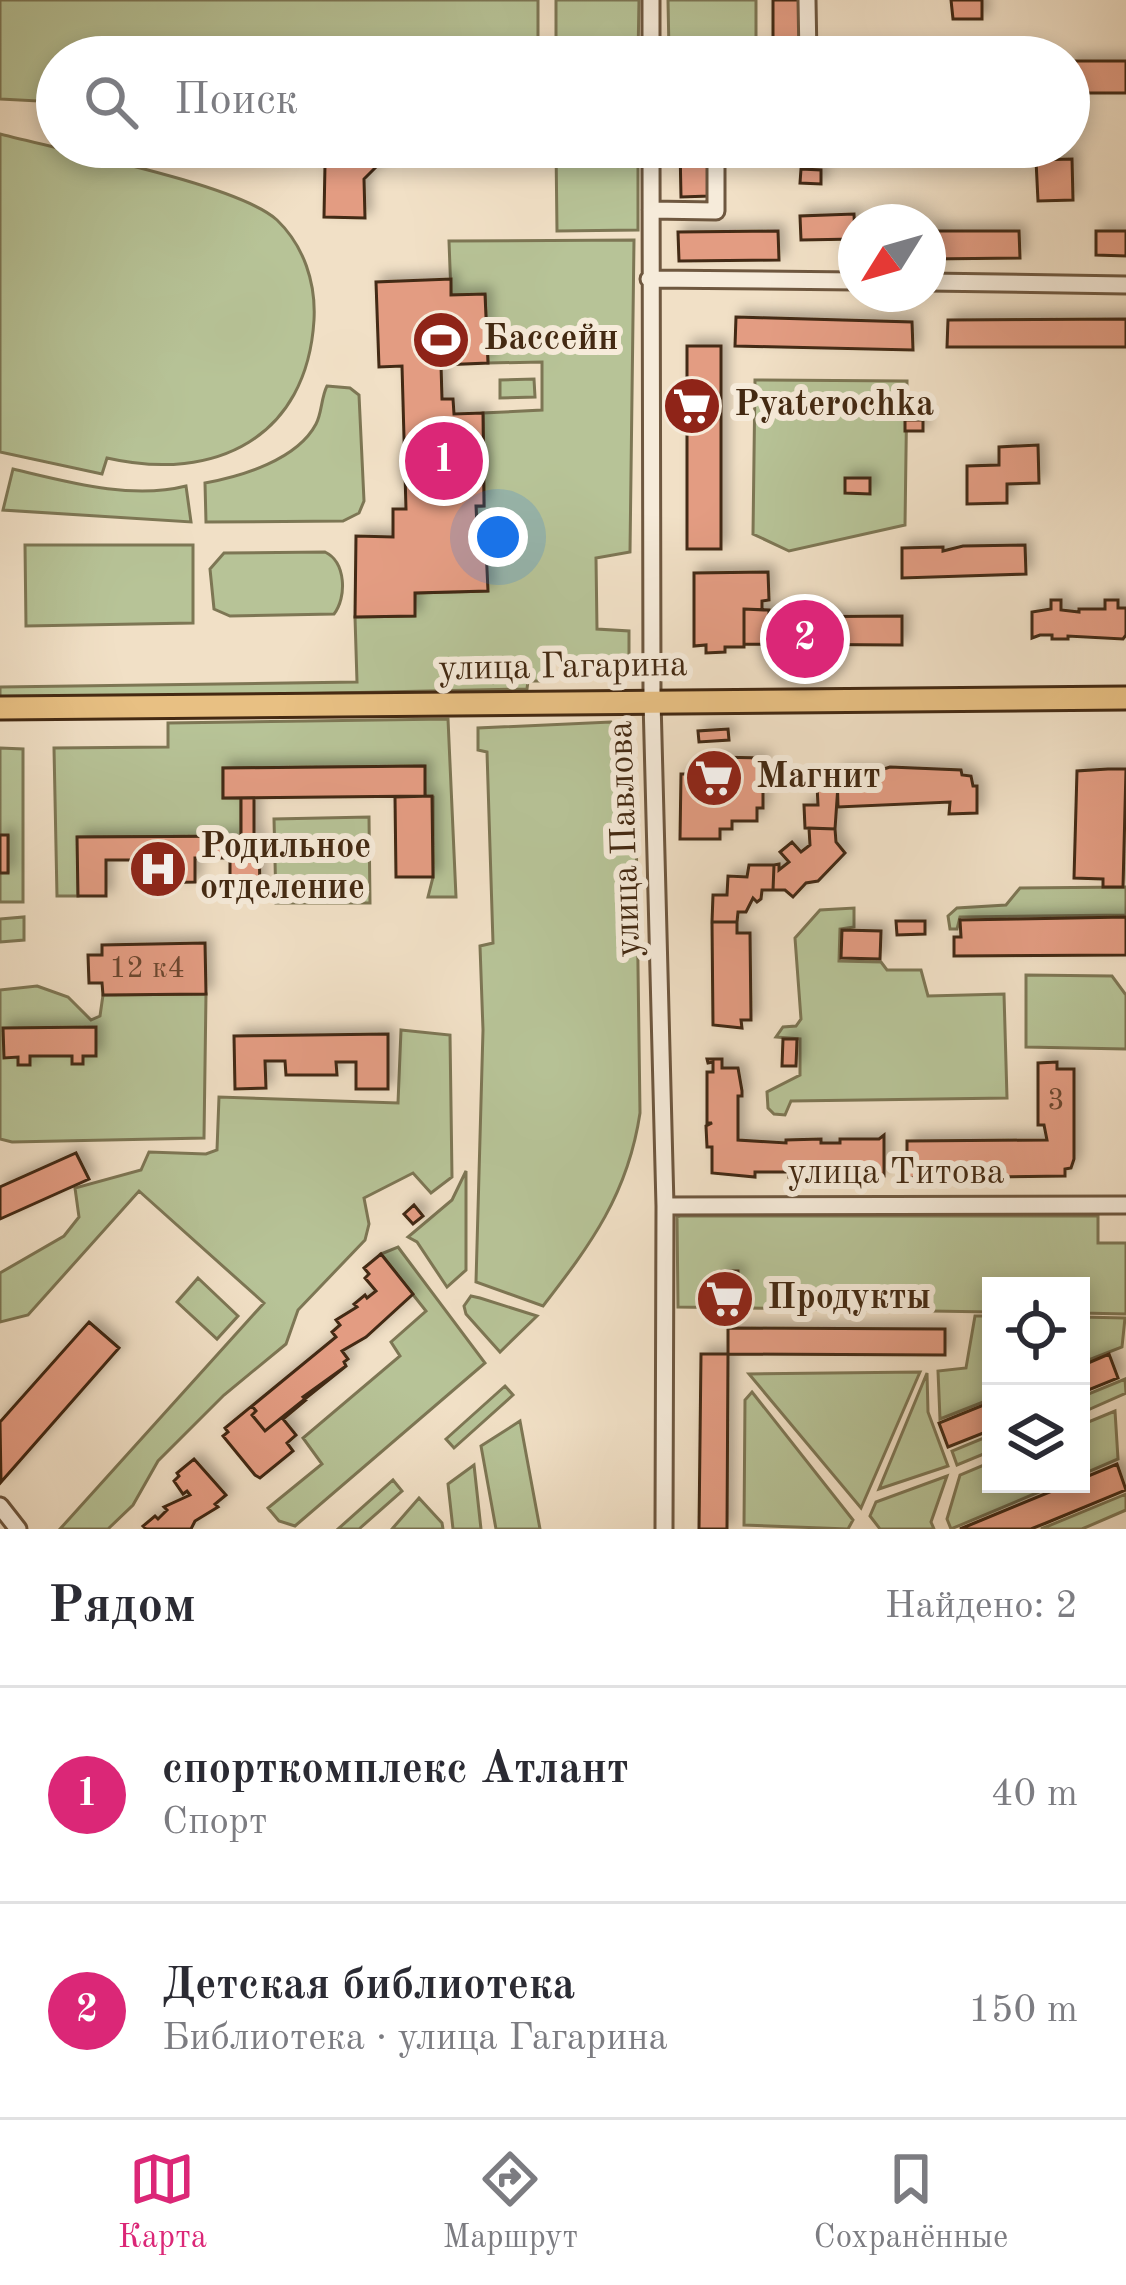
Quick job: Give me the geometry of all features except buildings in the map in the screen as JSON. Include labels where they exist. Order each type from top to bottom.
[{"type":"main road","name":"улица Гагарина","points":[[0,708],[1126,698]]},
{"type":"street","points":[[651,0],[651,36]]},
{"type":"street","points":[[807,0],[808,36]]},
{"type":"street","name":"улица Павлова","points":[[651,168],[652,700],[665,1206],[664,1529]]},
{"type":"street","points":[[651,210],[716,211],[716,168]]},
{"type":"street","points":[[649,279],[838,281]]},
{"type":"street","points":[[946,282],[1126,285]]},
{"type":"street","name":"улица Титова","points":[[665,1206],[1126,1205]]},
{"type":"street","points":[[0,1506],[18,1529]]},
{"type":"green space","points":[[0,0],[538,0],[538,36],[36,36],[36,101],[0,99]]},
{"type":"green space","points":[[556,0],[639,0],[638,36],[556,36]]},
{"type":"green space","points":[[668,0],[756,0],[756,36],[669,36]]},
{"type":"green space","points":[[0,134],[36,143],[36,168],[138,168],[226,194],[277,220],[294,241],[313,292],[308,361],[294,394],[274,422],[249,442],[219,456],[184,463],[107,458],[102,474],[0,452]]},
{"type":"green space","points":[[556,168],[638,168],[638,230],[557,231]]},
{"type":"green space","points":[[634,240],[630,552],[596,558],[597,629],[629,631],[629,657],[543,659],[542,681],[528,681],[527,689],[0,700],[0,687],[357,682],[355,617],[414,616],[415,593],[487,591],[486,549],[478,548],[476,507],[484,506],[483,413],[542,410],[542,362],[488,363],[485,295],[451,295],[449,241]]},
{"type":"green space","points":[[534,379],[535,397],[500,398],[500,380]]},
{"type":"green space","points":[[755,380],[907,381],[905,525],[789,551],[753,534]]},
{"type":"green space","points":[[327,386],[350,388],[359,395],[364,501],[359,513],[343,521],[206,522],[205,483],[251,471],[296,447],[316,424]]},
{"type":"green space","points":[[13,469],[122,490],[186,486],[191,522],[3,510]]},
{"type":"green space","points":[[25,545],[193,545],[193,623],[26,626]]},
{"type":"green space","points":[[325,552],[341,572],[341,599],[334,614],[230,616],[214,609],[210,569],[224,553]]},
{"type":"green space","points":[[448,719],[456,897],[428,897],[433,877],[433,797],[425,796],[424,766],[223,768],[223,798],[241,798],[241,836],[78,837],[78,896],[57,896],[54,748],[168,747],[168,723]]},
{"type":"green space","points":[[611,722],[635,747],[640,1113],[627,1169],[605,1217],[543,1306],[476,1282],[483,1030],[480,946],[493,943],[487,752],[478,750],[478,728]]},
{"type":"green space","points":[[0,748],[23,749],[23,902],[0,902],[0,873],[8,872],[8,836],[0,835]]},
{"type":"green space","points":[[369,817],[370,903],[276,903],[274,819]]},
{"type":"green space","points":[[1126,887],[1126,915],[960,917],[957,929],[950,929],[948,916],[957,908],[1006,905],[1020,888]]},
{"type":"green space","points":[[854,908],[854,927],[840,929],[839,961],[881,962],[887,970],[921,970],[928,996],[1004,994],[1007,1098],[791,1101],[785,1115],[768,1108],[767,1092],[800,1075],[800,1039],[776,1037],[783,1027],[796,1026],[801,1019],[795,938],[820,910]]},
{"type":"green space","points":[[24,917],[24,940],[0,942],[0,919]]},
{"type":"green space","points":[[1026,975],[1112,976],[1126,995],[1126,1049],[1026,1047]]},
{"type":"green space","points":[[37,986],[68,997],[91,1020],[100,1016],[103,995],[206,994],[204,1138],[0,1139],[0,990]]},
{"type":"green space","points":[[401,1030],[450,1035],[452,1177],[431,1193],[413,1173],[364,1198],[369,1224],[365,1240],[298,1310],[286,1344],[224,1395],[158,1461],[133,1505],[108,1529],[60,1529],[264,1303],[139,1191],[28,1315],[0,1322],[0,1273],[64,1236],[79,1217],[75,1188],[141,1170],[149,1152],[206,1154],[217,1150],[219,1097],[398,1103]]},
{"type":"green space","points":[[466,1171],[466,1270],[447,1287],[417,1242],[408,1237],[452,1200]]},
{"type":"green space","points":[[680,1216],[1098,1216],[1098,1243],[1126,1243],[1126,1314],[1090,1313],[1090,1277],[982,1277],[982,1312],[678,1307]]},
{"type":"green space","points":[[398,1247],[485,1363],[295,1526],[279,1521],[268,1508],[322,1464],[303,1438],[400,1356],[391,1342],[426,1311],[381,1254]]},
{"type":"green space","points":[[198,1278],[238,1316],[217,1339],[177,1302]]},
{"type":"green space","points":[[471,1296],[537,1316],[500,1352],[466,1314],[464,1306]]},
{"type":"green space","points":[[975,1316],[982,1316],[982,1403],[940,1419],[938,1371],[966,1368]]},
{"type":"green space","points":[[1090,1317],[1125,1318],[1122,1347],[1090,1359]]},
{"type":"green space","points":[[920,1372],[861,1508],[749,1374]]},
{"type":"green space","points":[[927,1373],[928,1412],[948,1466],[879,1489]]},
{"type":"green space","points":[[1125,1379],[1126,1393],[1090,1409],[1090,1393]]},
{"type":"green space","points":[[505,1386],[513,1395],[454,1448],[446,1439]]},
{"type":"green space","points":[[752,1392],[853,1520],[848,1529],[744,1525],[745,1400]]},
{"type":"green space","points":[[1115,1411],[1118,1459],[1090,1471],[1090,1421]]},
{"type":"green space","points":[[520,1421],[540,1529],[496,1529],[481,1446]]},
{"type":"green space","points":[[982,1439],[982,1455],[957,1465],[952,1451]]},
{"type":"green space","points":[[474,1465],[481,1529],[453,1529],[448,1484]]},
{"type":"green space","points":[[982,1466],[982,1493],[1037,1493],[951,1529],[947,1519],[960,1475]]},
{"type":"green space","points":[[947,1476],[931,1522],[934,1529],[880,1529],[870,1516],[876,1502]]},
{"type":"green space","points":[[393,1480],[402,1491],[359,1529],[338,1529]]},
{"type":"green space","points":[[1126,1494],[1126,1510],[1082,1529],[1041,1529]]},
{"type":"green space","points":[[419,1498],[443,1529],[392,1529]]},
{"type":"place","name":"Бассейн","points":[[441,340]]},
{"type":"place","name":"Pyaterochka","points":[[692,406]]},
{"type":"place","name":"спорткомплекс Атлант","points":[[444,461]]},
{"type":"place","name":"Детская библиотека","points":[[805,639]]},
{"type":"place","name":"Магнит","points":[[714,778]]},
{"type":"place","name":"Родильное отделение","points":[[158,869]]},
{"type":"place","name":"Продукты","points":[[725,1299]]}]
